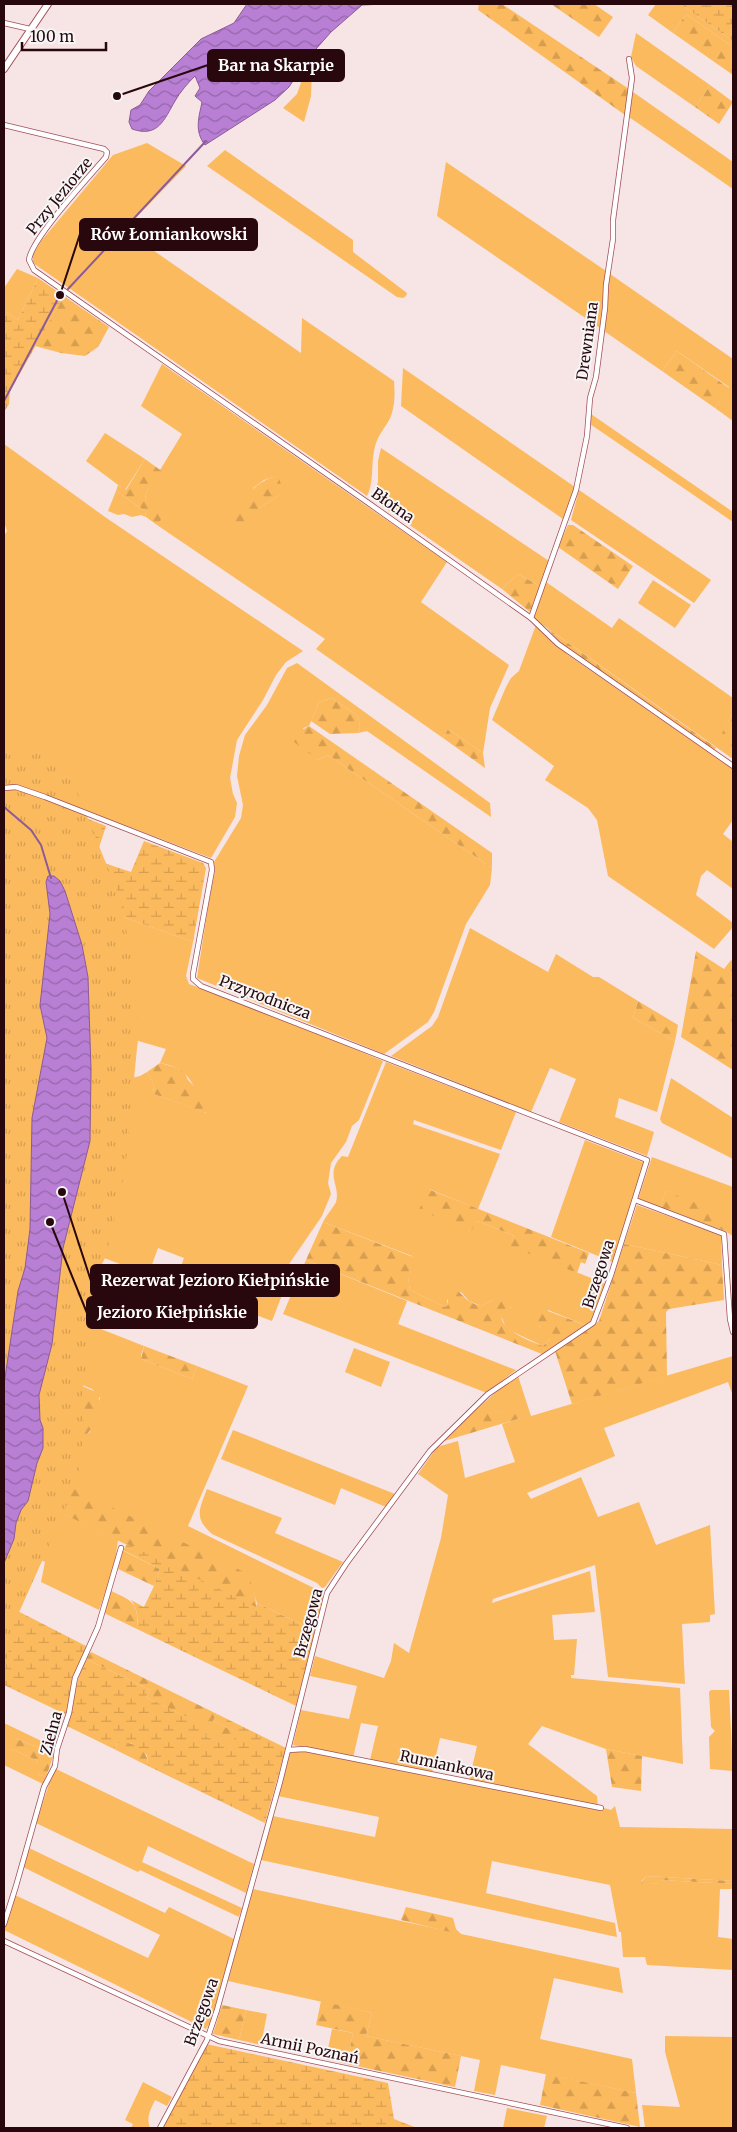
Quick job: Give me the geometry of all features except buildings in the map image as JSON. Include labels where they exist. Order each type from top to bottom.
[{"type":"street","points":[[4,69],[48,4]]},
{"type":"street","points":[[4,24],[30,29]]},
{"type":"street","name":"Drewniana","points":[[531,618],[572,506],[587,436],[590,398],[596,377],[605,308],[606,284],[613,239],[613,220],[632,78],[629,59]]},
{"type":"street","name":"Przy Jeziorze","points":[[4,125],[104,149],[106,152],[106,157],[43,233],[32,250],[29,260],[34,270]]},
{"type":"street","name":"Błotna","points":[[34,270],[531,618],[558,644],[733,766]]},
{"type":"street","name":"Przyrodnicza","points":[[4,788],[16,787],[38,794],[211,862],[212,870],[193,974],[201,986],[647,1160]]},
{"type":"street","name":"Brzegowa","points":[[160,2128],[208,2037],[218,2010],[288,1750],[327,1593],[430,1451],[440,1440],[488,1394],[593,1323],[647,1160]]},
{"type":"street","points":[[635,1200],[724,1234],[730,1319],[733,1332]]},
{"type":"street","name":"Zielna","points":[[4,1924],[44,1787],[55,1766],[57,1749],[69,1713],[75,1678],[98,1627],[121,1548]]},
{"type":"street","name":"Rumiankowa","points":[[288,1750],[305,1749],[600,1808]]},
{"type":"street","name":"Armii Poznań","points":[[4,1941],[208,2037],[290,2057],[627,2128]]},
{"type":"green space","points":[[479,4],[502,4],[629,89],[625,115],[478,10]]},
{"type":"green space","points":[[551,4],[594,4],[613,17],[599,37]]},
{"type":"green space","points":[[656,4],[680,4],[733,41],[733,47],[686,14],[673,33],[648,15]]},
{"type":"green space","points":[[680,4],[733,4],[733,41]]},
{"type":"green space","points":[[686,14],[733,47],[733,75],[673,33]]},
{"type":"green space","points":[[636,33],[710,85],[695,107],[636,66],[631,57]]},
{"type":"green space","points":[[312,68],[311,96],[304,122],[283,108],[297,94],[302,80]]},
{"type":"green space","points":[[710,85],[733,102],[719,124],[695,107]]},
{"type":"green space","points":[[633,92],[733,162],[733,189],[629,117]]},
{"type":"green space","points":[[147,143],[186,166],[124,230],[301,353],[302,318],[394,381],[392,412],[375,445],[371,485],[367,496],[33,263],[33,254],[42,240],[113,155]]},
{"type":"green space","points":[[225,150],[353,240],[353,252],[407,293],[406,296],[403,298],[397,297],[207,166]]},
{"type":"green space","points":[[446,162],[606,271],[600,328],[437,216]]},
{"type":"green space","points":[[17,269],[38,278],[18,320],[4,310],[4,288]]},
{"type":"green space","points":[[610,274],[733,359],[733,421],[715,408],[729,387],[677,351],[662,371],[604,331]]},
{"type":"green space","points":[[38,278],[64,296],[10,391],[9,404],[4,412],[4,310],[18,320]]},
{"type":"green space","points":[[64,296],[109,327],[98,347],[85,356],[61,353],[35,346]]},
{"type":"green space","points":[[677,351],[729,388],[715,408],[662,371]]},
{"type":"green space","points":[[162,364],[447,562],[421,602],[509,665],[490,708],[483,753],[448,729],[443,738],[316,649],[325,639],[157,525],[163,517],[145,500],[147,491],[162,472],[160,470],[182,434],[141,406]],"holes":[[[273,477],[279,495],[259,508],[255,513],[253,488],[264,480]]]},
{"type":"green space","points":[[403,368],[575,487],[563,519],[401,406]]},
{"type":"green space","points":[[591,414],[733,512],[733,522],[590,424]]},
{"type":"green space","points":[[105,433],[145,459],[125,490],[86,461]]},
{"type":"green space","points":[[4,444],[105,517],[303,651],[286,662],[276,675],[263,700],[237,740],[230,778],[237,803],[235,817],[211,858],[16,784],[8,784],[4,736],[4,536],[7,531],[4,522]]},
{"type":"green space","points":[[381,448],[549,561],[540,586],[518,574],[502,589],[372,499],[378,482],[378,461]]},
{"type":"green space","points":[[145,459],[163,472],[149,487],[145,500],[165,515],[157,525],[146,517],[145,511],[116,491],[118,485],[126,490]]},
{"type":"green space","points":[[273,477],[279,478],[282,488],[279,495],[259,508],[247,531],[231,520],[248,494],[259,484]]},
{"type":"green space","points":[[579,490],[711,580],[694,603],[571,520]]},
{"type":"green space","points":[[116,491],[145,511],[146,517],[141,515],[132,517],[124,514],[118,515],[108,511]]},
{"type":"green space","points":[[568,525],[573,525],[633,566],[618,589],[558,547]]},
{"type":"green space","points":[[518,574],[540,586],[530,612],[502,589]]},
{"type":"green space","points":[[653,580],[691,605],[675,628],[638,603]]},
{"type":"green space","points":[[546,582],[612,628],[619,618],[733,698],[733,712],[716,747],[533,618]]},
{"type":"green space","points":[[536,625],[568,655],[733,769],[733,820],[723,834],[733,842],[733,889],[707,870],[701,876],[696,895],[733,923],[733,927],[714,949],[608,876],[597,820],[588,808],[545,780],[554,766],[492,720],[506,687],[511,678],[519,671]]},
{"type":"green space","points":[[547,628],[715,747],[733,712],[733,759],[716,747],[714,751],[560,643]]},
{"type":"green space","points":[[297,663],[490,803],[491,817],[367,731],[358,733],[360,727],[358,716],[332,698],[319,702],[309,726],[303,728],[318,760],[328,755],[492,868],[490,885],[466,924],[434,1012],[428,1022],[384,1054],[197,978],[215,871],[214,862],[241,818],[243,805],[237,776],[239,756],[245,735],[267,705],[287,668]]},
{"type":"green space","points":[[332,698],[358,716],[360,727],[358,733],[330,734],[311,721],[319,702]]},
{"type":"green space","points":[[309,726],[492,853],[492,868],[328,755],[318,760],[294,742],[299,732]]},
{"type":"green space","points":[[448,729],[483,753],[485,768],[443,738]]},
{"type":"green space","points":[[18,746],[57,761],[69,772],[120,898],[136,981],[138,1038],[125,1171],[106,1256],[98,1272],[93,1325],[82,1391],[84,1430],[78,1475],[64,1512],[12,1628],[4,1679],[4,748]]},
{"type":"green space","points":[[66,810],[106,826],[95,860],[131,872],[144,841],[203,863],[206,868],[193,942],[104,910],[4,1240]]},
{"type":"green space","points":[[104,910],[193,942],[186,976],[189,984],[288,1021],[383,1061],[359,1120],[352,1126],[346,1142],[331,1163],[328,1183],[331,1194],[322,1216],[289,1264],[283,1281],[282,1295],[272,1321],[80,1249]],"holes":[[[135,1040],[166,1049],[160,1063],[184,1072],[195,1089],[206,1113],[154,1094],[153,1082],[147,1072],[140,1076],[120,1081]],[[158,1248],[184,1258],[176,1280],[150,1270]]]},
{"type":"green space","points":[[470,928],[548,972],[556,954],[593,977],[599,977],[638,1001],[633,1018],[675,1041],[657,1112],[619,1098],[615,1117],[654,1132],[647,1156],[559,1122],[576,1079],[550,1068],[531,1112],[391,1056],[432,1026],[438,1017]]},
{"type":"green space","points":[[696,951],[724,969],[731,960],[733,962],[733,1070],[681,1037]]},
{"type":"green space","points":[[638,1001],[678,1025],[675,1041],[633,1018]]},
{"type":"green space","points":[[386,1062],[516,1112],[501,1150],[414,1120],[413,1124],[500,1154],[478,1209],[429,1189],[470,1231],[478,1221],[514,1236],[511,1246],[606,1284],[594,1319],[585,1325],[548,1310],[539,1326],[550,1335],[550,1339],[543,1346],[511,1331],[505,1326],[501,1315],[512,1307],[493,1300],[481,1306],[469,1301],[461,1292],[447,1300],[448,1305],[445,1307],[410,1290],[409,1277],[412,1256],[323,1222],[336,1202],[337,1191],[334,1169],[342,1156],[348,1157]]},
{"type":"green space","points":[[160,1063],[178,1068],[185,1073],[188,1080],[206,1098],[208,1103],[205,1113],[154,1094],[153,1082],[147,1072]]},
{"type":"green space","points":[[671,1078],[733,1118],[733,1159],[662,1123],[660,1119]]},
{"type":"green space","points":[[585,1140],[645,1163],[613,1262],[551,1237]]},
{"type":"green space","points":[[652,1157],[733,1187],[733,1229],[730,1223],[726,1223],[666,1191],[660,1207],[638,1199]]},
{"type":"green space","points":[[428,1189],[589,1253],[585,1264],[581,1262],[577,1273],[510,1246],[514,1236],[478,1221],[471,1231],[419,1210]]},
{"type":"green space","points":[[666,1191],[726,1215],[726,1223],[730,1223],[733,1229],[733,1236],[725,1231],[660,1207]]},
{"type":"green space","points":[[637,1205],[721,1235],[722,1265],[624,1244]]},
{"type":"green space","points":[[323,1222],[413,1257],[409,1277],[410,1290],[445,1307],[448,1305],[448,1293],[452,1291],[457,1291],[469,1301],[481,1306],[493,1300],[498,1290],[511,1295],[512,1307],[504,1313],[502,1319],[504,1325],[536,1344],[543,1346],[550,1339],[550,1335],[543,1331],[537,1322],[540,1308],[585,1325],[542,1354],[306,1260]]},
{"type":"green space","points":[[624,1244],[722,1265],[724,1300],[669,1309],[666,1312],[667,1376],[572,1404],[555,1351],[599,1321]]},
{"type":"green space","points":[[306,1260],[407,1301],[398,1324],[516,1370],[487,1393],[283,1314]]},
{"type":"green space","points":[[83,1322],[144,1346],[141,1359],[192,1379],[197,1366],[248,1386],[188,1526],[324,1593],[315,1631],[257,1603],[250,1583],[44,1474],[51,1449],[90,1432],[100,1398],[92,1389],[51,1372]]},
{"type":"green space","points":[[144,1346],[197,1366],[192,1379],[141,1359]]},
{"type":"green space","points":[[354,1348],[390,1362],[381,1387],[345,1372]]},
{"type":"green space","points":[[733,1356],[733,1396],[728,1382],[604,1428],[615,1456],[527,1493],[531,1499],[581,1477],[598,1517],[639,1502],[656,1545],[710,1525],[715,1614],[710,1615],[710,1622],[682,1624],[685,1684],[608,1677],[595,1565],[493,1599],[492,1603],[590,1571],[595,1612],[552,1615],[554,1640],[577,1639],[574,1675],[571,1675],[571,1678],[680,1688],[683,1764],[606,1749],[542,1726],[528,1744],[597,1796],[598,1807],[469,1781],[477,1746],[440,1738],[432,1773],[370,1760],[378,1726],[361,1723],[353,1758],[293,1745],[301,1710],[349,1719],[357,1686],[310,1676],[315,1656],[384,1678],[391,1661],[394,1643],[409,1653],[441,1538],[448,1495],[418,1474],[437,1447],[458,1441],[465,1478],[515,1462],[502,1424],[521,1418],[497,1412],[497,1391],[518,1376],[531,1416]]},
{"type":"green space","points":[[51,1372],[98,1393],[98,1411],[94,1424],[87,1434],[82,1436]]},
{"type":"green space","points":[[497,1391],[497,1412],[518,1414],[521,1418],[441,1442]]},
{"type":"green space","points":[[233,1430],[395,1494],[386,1507],[341,1488],[335,1505],[221,1459]]},
{"type":"green space","points":[[44,1474],[250,1575],[256,1608],[33,1499]]},
{"type":"green space","points":[[207,1489],[282,1518],[275,1533],[343,1562],[325,1587],[322,1588],[317,1583],[212,1534],[200,1518],[200,1508]]},
{"type":"green space","points":[[33,1499],[118,1540],[114,1568],[99,1610],[41,1582],[45,1562],[15,1548]]},
{"type":"green space","points":[[127,1544],[256,1607],[257,1603],[315,1631],[296,1706],[137,1629],[137,1614],[131,1600],[144,1607],[160,1569],[123,1550]]},
{"type":"green space","points":[[122,1550],[160,1569],[154,1586],[118,1569]]},
{"type":"green space","points":[[111,1591],[133,1604],[137,1614],[137,1629],[104,1613]]},
{"type":"green space","points":[[4,1604],[88,1647],[73,1676],[67,1715],[4,1685]]},
{"type":"green space","points":[[91,1652],[217,1714],[213,1721],[238,1733],[230,1749],[206,1736],[209,1728],[146,1697],[150,1690],[86,1659]]},
{"type":"green space","points":[[86,1659],[150,1690],[146,1697],[210,1728],[206,1736],[230,1748],[237,1733],[213,1721],[217,1714],[286,1748],[265,1823],[148,1766],[147,1755],[131,1743],[118,1743],[114,1749],[67,1726],[79,1675]]},
{"type":"green space","points":[[711,1690],[729,1690],[733,1771],[710,1769],[709,1737],[715,1731],[711,1727],[709,1692]]},
{"type":"green space","points":[[4,1723],[56,1748],[54,1754],[15,1738],[11,1749],[36,1760],[38,1763],[38,1774],[46,1777],[43,1784],[4,1765]]},
{"type":"green space","points":[[15,1738],[54,1754],[46,1777],[38,1774],[38,1763],[36,1760],[11,1749],[10,1742]]},
{"type":"green space","points":[[118,1743],[133,1744],[141,1749],[148,1760],[148,1766],[114,1749]]},
{"type":"green space","points":[[606,1749],[642,1756],[641,1791],[612,1787]]},
{"type":"green space","points":[[304,1750],[599,1810],[604,1808],[611,1810],[615,1806],[620,1827],[733,1829],[733,1881],[646,1876],[641,1882],[659,1884],[660,1880],[733,1884],[733,1889],[720,1889],[718,1937],[733,1939],[733,1970],[647,1965],[645,1957],[623,1957],[621,1932],[619,1932],[610,1885],[492,1861],[486,1893],[615,1923],[617,1937],[261,1860],[273,1816],[375,1837],[379,1817],[278,1796],[290,1753]]},
{"type":"green space","points":[[56,1769],[254,1864],[246,1893],[148,1846],[142,1862],[242,1908],[239,1917],[140,1870],[138,1872],[36,1823],[51,1778]]},
{"type":"green space","points":[[29,1848],[165,1913],[169,1907],[234,1939],[211,2021],[206,2029],[4,1930],[15,1895],[148,1958],[160,1935],[23,1867]]},
{"type":"green space","points":[[646,1876],[733,1881],[733,1884],[660,1880],[660,1884],[641,1883]]},
{"type":"green space","points":[[253,1889],[619,1968],[623,1993],[554,1978],[540,2039],[632,2059],[636,2093],[501,2065],[495,2095],[474,2091],[480,2060],[366,2036],[372,2013],[228,1981]]},
{"type":"green space","points":[[406,1907],[453,1918],[456,1929],[462,1935],[401,1920]]},
{"type":"green space","points":[[321,2001],[372,2013],[366,2036],[461,2056],[455,2087],[347,2064],[353,2033],[316,2025]]},
{"type":"green space","points":[[222,2005],[246,2010],[239,2040],[213,2034]]},
{"type":"green space","points":[[246,2010],[267,2014],[261,2045],[239,2040]]},
{"type":"green space","points":[[332,2029],[353,2033],[347,2064],[326,2059]]},
{"type":"green space","points":[[665,2036],[733,2037],[733,2128],[645,2128],[642,2105],[680,2107],[665,2052]]},
{"type":"green space","points":[[206,2044],[388,2083],[394,2119],[417,2128],[163,2128]]},
{"type":"green space","points":[[546,2074],[636,2093],[640,2127],[540,2105]]},
{"type":"green space","points":[[143,2082],[172,2097],[167,2106],[155,2100],[150,2111],[150,2128],[131,2128],[133,2124],[125,2120]]},
{"type":"green space","points":[[507,2108],[547,2116],[544,2128],[503,2128]]},
{"type":"water","points":[[247,4],[385,4],[362,5],[331,32],[308,58],[289,87],[275,100],[205,145],[198,129],[202,102],[195,96],[200,88],[195,76],[179,94],[159,126],[148,131],[132,129],[129,122],[131,110],[140,105],[149,91],[201,39],[234,23]]},
{"type":"water","points":[[48,876],[54,876],[60,881],[65,891],[82,945],[88,977],[91,1070],[90,1141],[63,1248],[52,1344],[39,1395],[40,1420],[43,1428],[43,1448],[37,1463],[28,1501],[21,1510],[16,1523],[14,1539],[4,1563],[4,1384],[18,1291],[25,1268],[30,1229],[32,1118],[47,1038],[40,1005],[50,914],[46,882]]},
{"type":"waterway","points":[[68,289],[206,141]]},
{"type":"waterway","points":[[4,401],[60,295],[63,293]]},
{"type":"waterway","points":[[4,807],[31,830],[41,845],[51,878]]},
{"type":"place","name":"Bar na Skarpie","points":[[117,96]]},
{"type":"place","name":"Rów Łomiankowski","points":[[60,295]]},
{"type":"place","name":"Rezerwat Jezioro Kiełpińskie","points":[[62,1192]]},
{"type":"place","name":"Jezioro Kiełpińskie","points":[[50,1222]]}]
